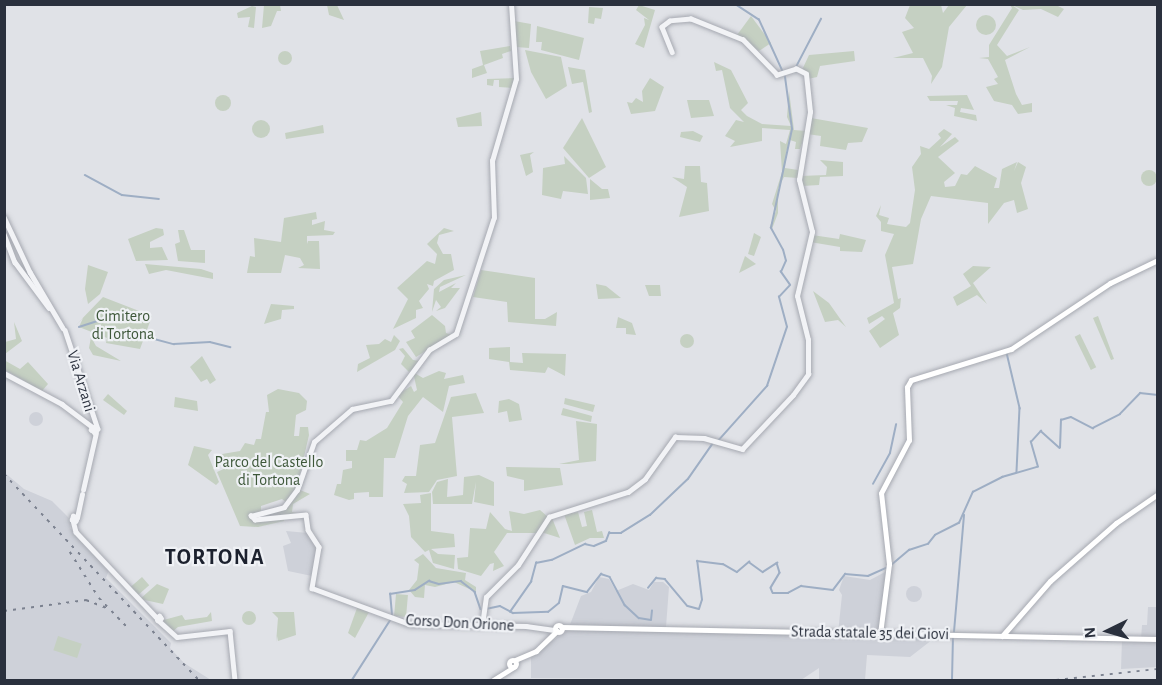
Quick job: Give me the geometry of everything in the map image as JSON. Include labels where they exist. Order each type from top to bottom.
[{"type":"main road","points":[[880,634],[889,566],[880,498],[909,440],[907,387],[911,380],[1011,350],[1110,283],[1158,260]]},
{"type":"main road","points":[[1002,636],[1050,581],[1158,494]]},
{"type":"main road","name":"Strada statale 35 dei Giovi","points":[[561,629],[583,627],[1158,639]]},
{"type":"main road","points":[[493,681],[549,641],[561,629]]},
{"type":"street","name":"Corso Don Orione","points":[[511,4],[516,79],[492,160],[493,220],[456,334],[429,350],[388,402],[356,407],[311,445],[298,487],[284,507],[251,516],[255,520],[306,515],[307,530],[319,544],[312,588],[392,618],[411,624],[561,629]]},
{"type":"street","points":[[482,625],[487,595],[518,565],[549,517],[628,492],[645,479],[675,437],[688,435],[742,449],[794,395],[808,374],[808,340],[797,296],[812,232],[799,180],[809,101],[806,74],[796,69],[784,75],[774,72],[743,39],[722,29],[687,19],[670,21],[661,28],[672,45],[672,52]]},
{"type":"street","points":[[5,221],[22,257],[52,309]]},
{"type":"street","points":[[4,234],[15,262],[52,309]]},
{"type":"street","points":[[12,256],[15,251],[22,257]]},
{"type":"street","points":[[15,262],[20,263],[22,257]]},
{"type":"street","name":"Via Arzani","points":[[52,309],[65,330],[92,427],[94,447],[75,519],[79,535],[157,619],[177,637],[230,631],[235,681]]},
{"type":"street","points":[[4,373],[62,404],[92,427]]},
{"type":"shaded area","points":[[36,412],[41,414],[43,419],[41,424],[36,426],[31,424],[29,419],[31,414]]},
{"type":"shaded area","points":[[4,472],[24,489],[52,501],[67,516],[71,521],[70,528],[109,570],[106,578],[171,643],[170,648],[184,663],[211,680],[5,680]]},
{"type":"shaded area","points":[[286,531],[308,533],[318,544],[312,576],[288,571],[283,546],[291,543]]},
{"type":"shaded area","points":[[887,571],[878,636],[937,636],[910,657],[867,655],[865,680],[819,680],[819,668],[801,680],[531,678],[531,656],[568,630],[581,596],[591,592],[599,577],[609,579],[616,591],[633,584],[649,590],[654,582],[663,582],[669,587],[666,627],[838,633],[842,595],[839,590],[844,576],[870,580]]},
{"type":"shaded area","points":[[914,586],[922,594],[914,602],[906,594]]},
{"type":"shaded area","points":[[1148,607],[1157,607],[1157,667],[1121,669],[1122,640],[1141,640],[1142,625],[1147,625]]},
{"type":"green space","points":[[264,5],[280,5],[281,11],[277,11],[271,26],[262,28]]},
{"type":"green space","points":[[327,5],[337,5],[344,20],[329,15]]},
{"type":"green space","points":[[639,5],[655,10],[644,48],[635,44],[645,25],[644,18],[649,20],[636,10]]},
{"type":"green space","points":[[910,5],[941,5],[943,13],[949,5],[967,5],[949,27],[942,67],[931,84],[932,76],[923,58],[893,58],[913,53],[902,32],[914,28],[905,18]]},
{"type":"green space","points":[[1010,5],[1019,10],[997,45],[1007,56],[1030,47],[1005,60],[1022,105],[1032,103],[1032,112],[1018,114],[1012,105],[994,101],[986,87],[998,84],[994,79],[998,77],[988,59],[979,58],[989,57],[989,45],[1012,8]]},
{"type":"green space","points":[[1012,5],[1056,5],[1064,9],[1058,17],[1041,9],[1023,10]]},
{"type":"green space","points":[[252,6],[256,7],[254,28],[248,27],[250,17],[238,18],[237,13]]},
{"type":"green space","points":[[589,7],[603,8],[601,19],[595,18],[594,24],[588,23]]},
{"type":"green space","points":[[982,15],[990,15],[996,21],[996,29],[990,35],[982,35],[976,29],[976,21]]},
{"type":"green space","points":[[751,16],[771,43],[759,51],[737,35]]},
{"type":"green space","points":[[514,21],[531,24],[529,48],[516,47]]},
{"type":"green space","points":[[537,26],[584,38],[579,60],[541,50],[542,42],[536,42]]},
{"type":"green space","points":[[510,46],[511,51],[502,54],[503,58],[484,65],[487,73],[472,78],[472,69],[483,65],[480,51]]},
{"type":"green space","points":[[525,50],[561,57],[567,86],[546,99],[531,72]]},
{"type":"green space","points":[[282,51],[288,51],[292,58],[288,65],[282,65],[278,61],[278,55]]},
{"type":"green space","points":[[854,51],[855,61],[820,66],[817,77],[808,79],[802,70],[809,55]]},
{"type":"green space","points":[[714,62],[731,70],[748,103],[741,110],[747,116],[762,124],[791,126],[787,117],[789,91],[794,130],[806,131],[800,149],[795,149],[796,142],[790,140],[786,152],[785,168],[798,170],[798,178],[784,177],[778,189],[778,213],[772,229],[785,254],[770,226],[776,211],[772,204],[782,172],[780,141],[786,144],[790,130],[762,128],[762,141],[730,147],[735,141],[725,136],[736,120],[744,122],[730,108],[722,70],[716,71]]},
{"type":"green space","points":[[568,67],[585,70],[592,112],[589,113],[583,82],[572,84]]},
{"type":"green space","points":[[515,78],[513,88],[499,87],[499,80],[494,80],[493,86],[487,85],[487,79]]},
{"type":"green space","points":[[650,78],[664,87],[655,111],[631,114],[627,102],[632,103],[636,98],[643,102],[642,91]]},
{"type":"green space","points":[[223,95],[231,103],[223,111],[215,103]]},
{"type":"green space","points":[[967,95],[974,110],[961,108],[960,112],[976,115],[977,121],[954,116],[955,108],[946,105],[957,105],[958,101],[930,101],[927,96]]},
{"type":"green space","points":[[687,100],[709,100],[714,116],[691,118]]},
{"type":"green space","points":[[481,112],[482,126],[458,127],[456,118]]},
{"type":"green space","points":[[582,118],[606,167],[589,178],[563,148]]},
{"type":"green space","points":[[811,118],[868,128],[862,142],[848,143],[846,150],[820,146],[821,136],[807,134]]},
{"type":"green space","points":[[261,120],[267,123],[270,129],[267,135],[261,138],[255,135],[252,129],[255,123]]},
{"type":"green space","points":[[323,125],[324,133],[286,139],[285,133]]},
{"type":"green space","points":[[944,129],[952,134],[940,147],[955,137],[959,141],[938,157],[955,173],[944,182],[945,187],[955,186],[961,174],[967,175],[975,166],[997,178],[994,188],[999,188],[1002,169],[1017,162],[1014,171],[1018,162],[1026,167],[1021,183],[1028,209],[1017,213],[1014,200],[1004,203],[988,224],[988,203],[931,196],[921,219],[913,264],[892,267],[898,299],[901,298],[900,308],[893,313],[899,335],[880,348],[869,331],[885,319],[882,316],[869,324],[867,318],[894,303],[885,255],[894,234],[881,231],[881,222],[876,216],[881,205],[879,215],[889,218],[887,224],[906,227],[910,223],[915,190],[912,167],[921,154],[920,146],[929,149],[941,138],[938,134]]},
{"type":"green space","points":[[693,131],[703,136],[700,142],[680,137],[681,132]]},
{"type":"green space","points":[[534,152],[530,155],[533,172],[526,176],[520,155]]},
{"type":"green space","points":[[564,156],[586,178],[588,194],[563,191],[561,199],[542,195],[543,168],[565,164]]},
{"type":"green space","points":[[820,160],[843,162],[843,176],[820,177],[819,185],[802,186],[800,176],[826,175],[827,167]]},
{"type":"green space","points":[[685,166],[700,166],[701,182],[707,183],[709,211],[679,217],[687,187],[672,177],[684,179]]},
{"type":"green space","points":[[1149,170],[1157,178],[1149,186],[1141,178]]},
{"type":"green space","points":[[590,179],[602,189],[608,189],[610,198],[590,200]]},
{"type":"green space","points":[[316,212],[317,219],[312,220],[312,225],[325,221],[324,230],[335,232],[333,235],[307,236],[307,244],[308,241],[319,241],[320,269],[298,268],[304,265],[300,258],[285,255],[281,273],[247,273],[250,256],[255,257],[254,238],[281,242],[284,218]]},
{"type":"green space","points":[[156,228],[163,229],[164,235],[150,242],[150,248],[162,247],[168,260],[136,261],[128,239]]},
{"type":"green space","points":[[444,228],[454,231],[439,235],[437,243],[443,254],[451,254],[454,270],[434,281],[433,286],[427,284],[429,289],[419,301],[423,308],[416,310],[416,318],[393,329],[408,299],[397,288],[427,261],[435,264],[437,254],[427,244]]},
{"type":"green space","points":[[178,230],[184,230],[191,250],[205,250],[205,263],[178,261],[175,244],[180,242]]},
{"type":"green space","points":[[754,233],[761,237],[754,256],[748,254]]},
{"type":"green space","points":[[840,234],[866,240],[862,252],[840,251],[840,247],[810,242],[812,235],[839,239]]},
{"type":"green space","points":[[745,256],[756,264],[739,273]]},
{"type":"green space","points":[[145,264],[201,269],[213,273],[213,279],[166,270],[149,274]]},
{"type":"green space","points":[[88,265],[108,272],[100,294],[88,304],[85,289]]},
{"type":"green space","points":[[973,266],[991,267],[973,283],[987,304],[977,295],[957,306],[953,297],[971,286],[963,274]]},
{"type":"green space","points":[[481,270],[535,278],[535,319],[545,319],[557,312],[556,326],[508,322],[507,302],[473,297]]},
{"type":"green space","points":[[466,275],[440,287],[439,292],[456,283],[451,288],[460,288],[445,308],[436,311],[441,307],[436,300],[432,312],[434,289],[444,280]]},
{"type":"green space","points":[[596,284],[606,286],[621,298],[598,299]]},
{"type":"green space","points":[[645,285],[660,285],[661,296],[649,296]]},
{"type":"green space","points":[[813,291],[829,303],[846,327],[838,320],[825,322]]},
{"type":"green space","name":"Cimitero di Tortona","points":[[103,297],[152,316],[140,349],[106,343],[107,338],[79,327],[83,318],[75,326]]},
{"type":"green space","points":[[271,304],[294,306],[294,309],[282,310],[281,319],[264,324]]},
{"type":"green space","points":[[432,315],[445,326],[446,333],[452,335],[416,357],[406,342],[415,338],[411,331]]},
{"type":"green space","points":[[1098,316],[1114,359],[1111,360],[1093,318]]},
{"type":"green space","points":[[618,317],[632,323],[636,335],[626,334],[626,328],[616,328]]},
{"type":"green space","points":[[14,322],[22,341],[5,354],[5,342],[16,339]]},
{"type":"green space","points":[[687,334],[692,336],[694,341],[692,346],[687,348],[682,346],[680,341],[682,336]]},
{"type":"green space","points":[[1080,334],[1096,367],[1091,370],[1075,337]]},
{"type":"green space","points":[[394,335],[400,341],[395,350],[357,372],[358,364],[370,358],[366,345],[379,344],[385,339],[391,342]]},
{"type":"green space","points":[[91,337],[96,346],[121,361],[93,355],[89,348]]},
{"type":"green space","points":[[510,347],[510,362],[523,363],[522,353],[566,354],[565,376],[548,367],[545,373],[510,370],[509,362],[489,359],[489,348]]},
{"type":"green space","points":[[403,348],[413,360],[421,361],[409,372],[401,364],[405,356],[399,349]]},
{"type":"green space","points":[[202,356],[216,380],[210,384],[207,379],[201,382],[190,367]]},
{"type":"green space","points":[[4,360],[20,369],[28,362],[48,384],[42,391],[5,370]]},
{"type":"green space","points":[[439,371],[446,373],[444,379],[463,375],[465,383],[449,386],[443,412],[423,397],[408,416],[395,458],[384,458],[383,497],[369,497],[369,492],[354,493],[354,499],[349,500],[334,495],[337,484],[341,484],[343,470],[352,468],[352,461],[346,461],[346,450],[357,450],[360,440],[366,441],[387,428],[403,402],[397,395],[411,386],[414,392],[417,390],[413,372],[423,378]]},
{"type":"green space","name":"Parco del Castello di Tortona","points":[[278,389],[299,393],[307,401],[306,410],[296,415],[294,436],[299,436],[300,427],[308,427],[309,435],[297,487],[287,503],[282,499],[261,506],[261,512],[250,516],[251,519],[285,518],[284,521],[258,527],[240,526],[217,472],[228,467],[222,454],[240,451],[245,443],[254,445],[256,439],[261,439],[266,412],[269,412],[267,395]]},
{"type":"green space","points":[[476,393],[484,413],[452,417],[457,476],[437,480],[429,492],[404,493],[407,484],[402,481],[405,476],[416,476],[420,445],[435,443],[451,397]]},
{"type":"green space","points":[[108,394],[127,411],[124,415],[103,400]]},
{"type":"green space","points":[[175,397],[197,401],[198,411],[174,407]]},
{"type":"green space","points":[[565,398],[595,405],[593,412],[564,404]]},
{"type":"green space","points":[[509,399],[519,404],[522,420],[509,422],[507,411],[498,413],[499,401]]},
{"type":"green space","points":[[563,408],[592,416],[591,422],[561,415]]},
{"type":"green space","points":[[576,421],[597,424],[596,461],[559,464],[579,460]]},
{"type":"green space","points":[[194,446],[212,450],[208,455],[219,482],[216,485],[188,465]]},
{"type":"green space","points":[[308,459],[300,490],[310,494],[293,504],[292,512],[298,513],[253,518],[254,514],[271,514],[286,506],[296,495]]},
{"type":"green space","points":[[506,467],[560,468],[563,485],[524,491],[524,480],[507,476]]},
{"type":"green space","points":[[479,475],[494,482],[494,506],[474,502],[476,482],[472,504],[433,504],[432,492],[437,482],[448,479],[447,497],[463,495],[464,477]]},
{"type":"green space","points":[[431,493],[431,531],[454,534],[455,547],[431,549],[438,554],[455,555],[454,569],[433,563],[429,550],[425,552],[411,537],[409,516],[403,504],[421,503],[420,495]]},
{"type":"green space","points":[[540,510],[548,517],[538,533],[507,533],[494,552],[504,566],[493,571],[494,563],[490,564],[481,576],[458,569],[457,558],[468,557],[470,528],[486,529],[490,512],[505,529],[512,531],[509,511],[524,514]]},
{"type":"green space","points":[[592,510],[597,532],[602,531],[604,538],[590,538],[575,545],[564,514],[578,512],[582,527],[587,526],[584,512]]},
{"type":"green space","points":[[552,518],[560,538],[541,532]]},
{"type":"green space","points":[[423,554],[436,568],[466,573],[465,580],[476,587],[476,592],[454,582],[435,587],[425,585],[424,598],[415,597],[409,590],[417,580],[419,564],[414,560]]},
{"type":"green space","points":[[142,577],[149,585],[136,596],[129,588]]},
{"type":"green space","points":[[157,584],[169,589],[163,604],[140,599]]},
{"type":"green space","points":[[396,594],[408,595],[406,617],[394,616]]},
{"type":"green space","points":[[357,608],[369,612],[355,638],[348,633]]},
{"type":"green space","points":[[246,611],[252,611],[256,618],[252,625],[246,625],[242,621],[242,615]]},
{"type":"green space","points":[[211,612],[212,621],[178,627],[172,632],[160,621],[182,615],[185,620],[207,617]]},
{"type":"green space","points":[[272,612],[294,612],[296,635],[278,641],[277,636],[276,643],[278,618]]},
{"type":"green space","points":[[58,636],[82,644],[77,658],[53,650]]},
{"type":"waterway","points":[[718,441],[767,386],[787,327],[779,297],[790,285],[781,272],[786,261],[783,250],[771,228],[792,129],[785,77],[759,20],[734,4]]},
{"type":"waterway","points":[[796,67],[821,19]]},
{"type":"waterway","points":[[85,175],[122,195],[159,199]]},
{"type":"waterway","points":[[79,327],[101,320]]},
{"type":"waterway","points":[[147,337],[174,344],[210,342],[230,347]]},
{"type":"waterway","points":[[1007,353],[1020,408],[1017,472]]},
{"type":"waterway","points":[[890,566],[909,550],[928,544],[935,535],[959,523],[973,492],[1002,477],[1038,467],[1031,442],[1041,431],[1060,448],[1061,420],[1071,417],[1093,428],[1120,414],[1140,393],[1158,395]]},
{"type":"waterway","points":[[873,484],[890,453],[896,425]]},
{"type":"waterway","points":[[510,612],[531,582],[536,563],[552,560],[585,544],[594,546],[606,541],[609,533],[621,533],[650,515],[688,479],[713,443]]},
{"type":"waterway","points":[[954,632],[964,515]]},
{"type":"waterway","points":[[648,588],[656,578],[665,579],[688,606],[699,609],[702,600],[697,561],[723,564],[737,572],[749,562],[763,572],[777,563],[780,573],[771,588],[773,593],[788,593],[801,586],[833,590],[845,574],[868,576],[886,568]]},
{"type":"waterway","points":[[486,609],[500,606],[513,613],[548,612],[559,603],[563,586],[587,592],[601,574],[610,577],[625,605],[639,618],[651,620],[652,611]]},
{"type":"waterway","points":[[392,615],[390,594],[415,590],[429,581],[439,584],[461,581],[475,592],[481,609]]},
{"type":"waterway","points":[[352,680],[391,619]]},
{"type":"waterway","points":[[952,680],[953,637]]},
{"type":"railway","points":[[4,474],[199,680]]},
{"type":"railway","points":[[70,552],[99,598],[126,626]]},
{"type":"railway","points":[[4,611],[86,600],[109,609]]},
{"type":"railway","points":[[1056,680],[1158,669]]},
{"type":"district","name":"TORTONA","points":[[215,558]]}]
